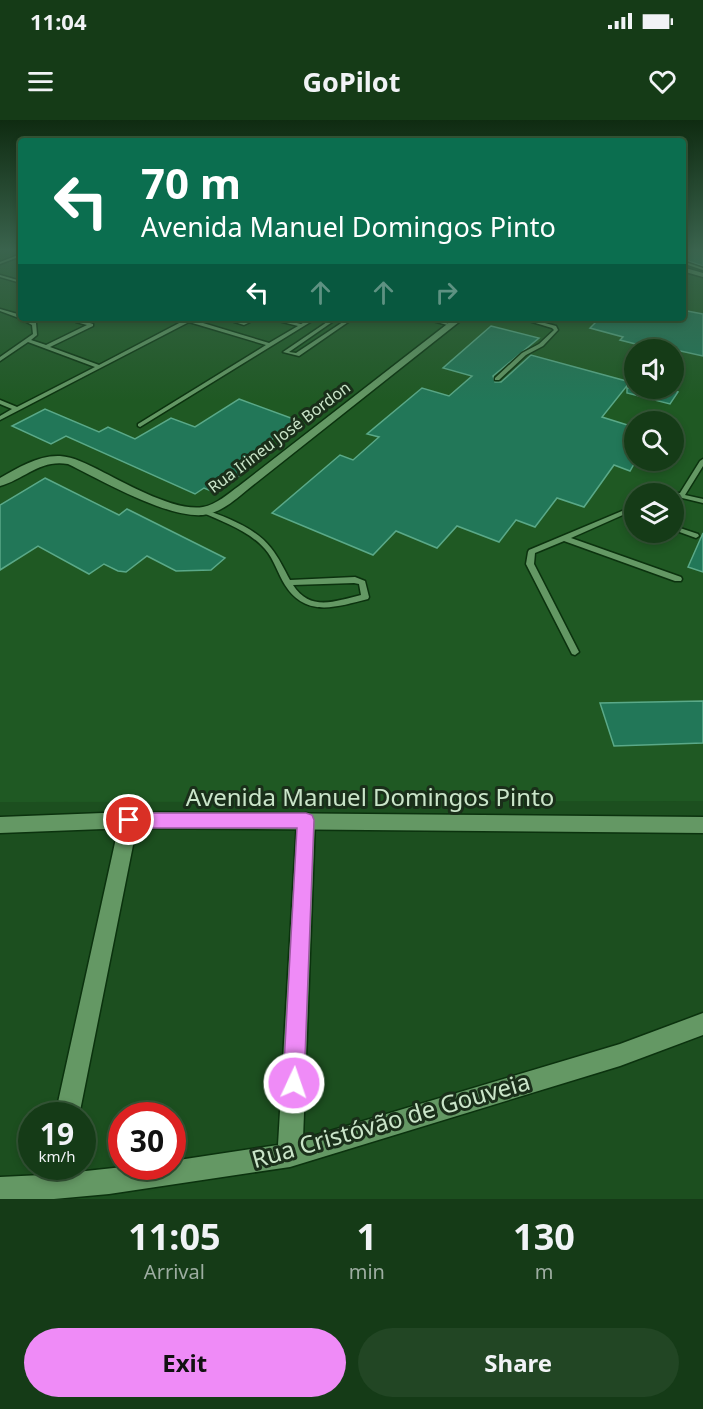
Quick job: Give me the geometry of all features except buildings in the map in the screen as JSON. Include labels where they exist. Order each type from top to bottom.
[{"type":"street","name":"Rua Irineu José Bordon","points":[[0,483],[41,461],[60,458],[172,507],[203,511],[222,503],[243,488],[456,322]]},
{"type":"street","name":"Avenida Manuel Domingos Pinto","points":[[0,825],[129,820],[703,825]]},
{"type":"street","points":[[70,1102],[129,820]]},
{"type":"street","points":[[290,1155],[306,820]]},
{"type":"street","name":"Rua Cristóvão de Gouveia","points":[[96,1174],[241,1164],[290,1155],[620,1055],[703,1024]]},
{"type":"street","name":"Rua Cristóvão de Gouveia","points":[[0,1190],[42,1180]]},
{"type":"lane","points":[[0,310],[18,316]]},
{"type":"lane","points":[[0,358],[34,335],[34,324],[29,321]]},
{"type":"lane","points":[[46,347],[91,325],[78,321]]},
{"type":"lane","points":[[0,417],[187,321]]},
{"type":"lane","points":[[197,321],[270,345]]},
{"type":"lane","points":[[234,321],[244,324],[250,321]]},
{"type":"lane","points":[[284,321],[301,326]]},
{"type":"lane","points":[[140,425],[310,321]]},
{"type":"lane","points":[[332,321],[285,352],[297,355],[348,321]]},
{"type":"lane","points":[[497,379],[524,354],[541,345],[556,330],[554,327],[532,321]]},
{"type":"lane","points":[[27,340],[100,367]]},
{"type":"lane","points":[[0,402],[16,409]]},
{"type":"lane","points":[[684,492],[703,461]]},
{"type":"lane","points":[[684,496],[703,501]]},
{"type":"lane","points":[[203,511],[253,535],[268,548],[287,583],[299,599],[316,607],[365,597],[362,583],[355,580],[287,583]]},
{"type":"lane","points":[[575,652],[530,564],[532,552],[624,514]]},
{"type":"lane","points":[[684,532],[696,536]]},
{"type":"lane","points":[[564,538],[678,579]]},
{"type":"shaded area","points":[[0,299],[18,299],[18,321],[686,321],[686,299],[703,299],[703,801],[0,802]]},
{"type":"route","points":[[129,820],[306,820],[294,1083]]}]
